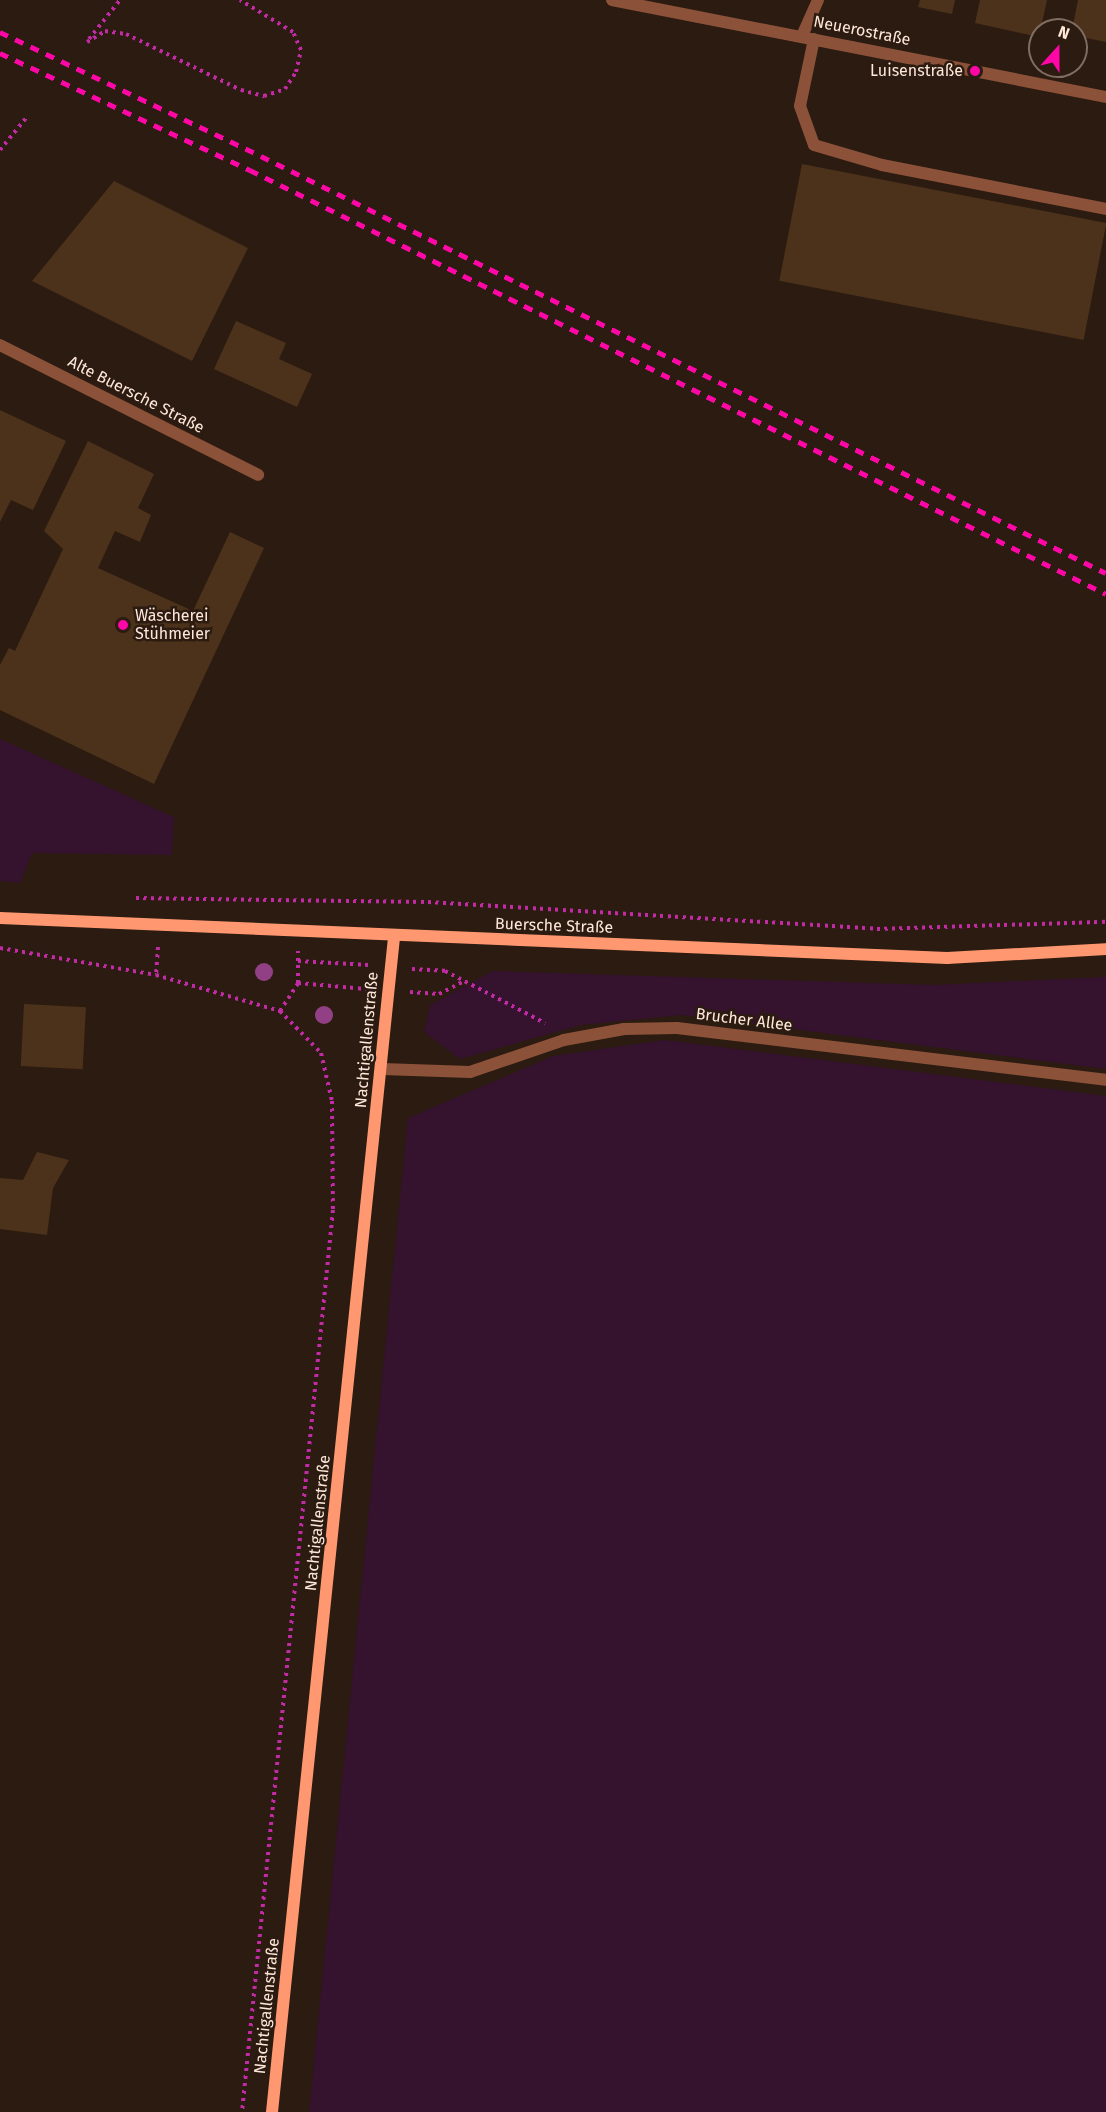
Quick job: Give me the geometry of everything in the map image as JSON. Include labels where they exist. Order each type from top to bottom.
[{"type":"main road","name":"Buersche Straße","points":[[0,918],[297,933],[947,958],[1106,949]]},
{"type":"main road","name":"Nachtigallenstraße","points":[[272,2112],[394,937]]},
{"type":"street","name":"Neuerostraße","points":[[612,0],[1106,97]]},
{"type":"street","points":[[818,0],[808,37],[801,106],[814,145],[882,165],[1106,209]]},
{"type":"street","name":"Alte Buersche Straße","points":[[0,345],[258,475]]},
{"type":"street","name":"Brucher Allee","points":[[382,1069],[470,1072],[564,1040],[624,1029],[676,1028],[1106,1080]]},
{"type":"path","points":[[120,0],[87,42],[105,31],[126,34],[241,90],[264,96],[285,89],[296,72],[301,50],[293,32],[240,0]]},
{"type":"path","points":[[0,150],[26,118]]},
{"type":"path","points":[[130,898],[428,902],[877,929],[1106,922]]},
{"type":"path","points":[[156,975],[161,898]]},
{"type":"path","points":[[280,1011],[298,983],[297,901]]},
{"type":"path","points":[[0,948],[156,975],[280,1011],[321,1053],[332,1101],[333,1210],[242,2112]]},
{"type":"path","points":[[465,981],[545,1023],[564,1040]]},
{"type":"shaded area","points":[[0,739],[174,817],[172,855],[32,853],[20,883],[0,881]]},
{"type":"shaded area","points":[[493,971],[932,985],[1106,977],[1106,1069],[682,1015],[581,1025],[460,1059],[424,1032],[430,1005]]},
{"type":"shaded area","points":[[665,1040],[1106,1096],[1106,2112],[309,2112],[408,1118],[553,1056]]},
{"type":"building","points":[[920,0],[955,0],[952,14],[918,7]]},
{"type":"building","points":[[980,0],[1047,0],[1043,18],[1028,18],[1028,35],[975,23]]},
{"type":"building","points":[[1078,0],[1106,0],[1106,42],[1088,38],[1088,18],[1074,18]]},
{"type":"building","points":[[802,164],[1106,223],[1084,340],[779,281]]},
{"type":"building","points":[[114,181],[248,248],[192,361],[32,281]]},
{"type":"building","points":[[236,321],[286,343],[279,359],[312,374],[297,407],[214,369]]},
{"type":"building","points":[[0,410],[66,441],[33,510],[11,500],[0,522]]},
{"type":"building","points":[[88,441],[154,474],[138,508],[151,515],[140,542],[115,531],[98,568],[193,611],[230,532],[264,548],[154,784],[0,710],[0,665],[9,648],[15,651],[63,549],[44,531]]},
{"type":"building","points":[[24,1004],[86,1007],[83,1069],[21,1066]]},
{"type":"building","points":[[37,1152],[69,1160],[53,1188],[47,1235],[0,1229],[0,1178],[23,1180]]},
{"type":"railway","points":[[0,32],[261,156],[1106,573]]},
{"type":"railway","points":[[0,53],[250,170],[1106,594]]},
{"type":"place","name":"Luisenstraße","points":[[975,71]]},
{"type":"place","name":"Wäscherei Stühmeier","points":[[123,625]]}]
